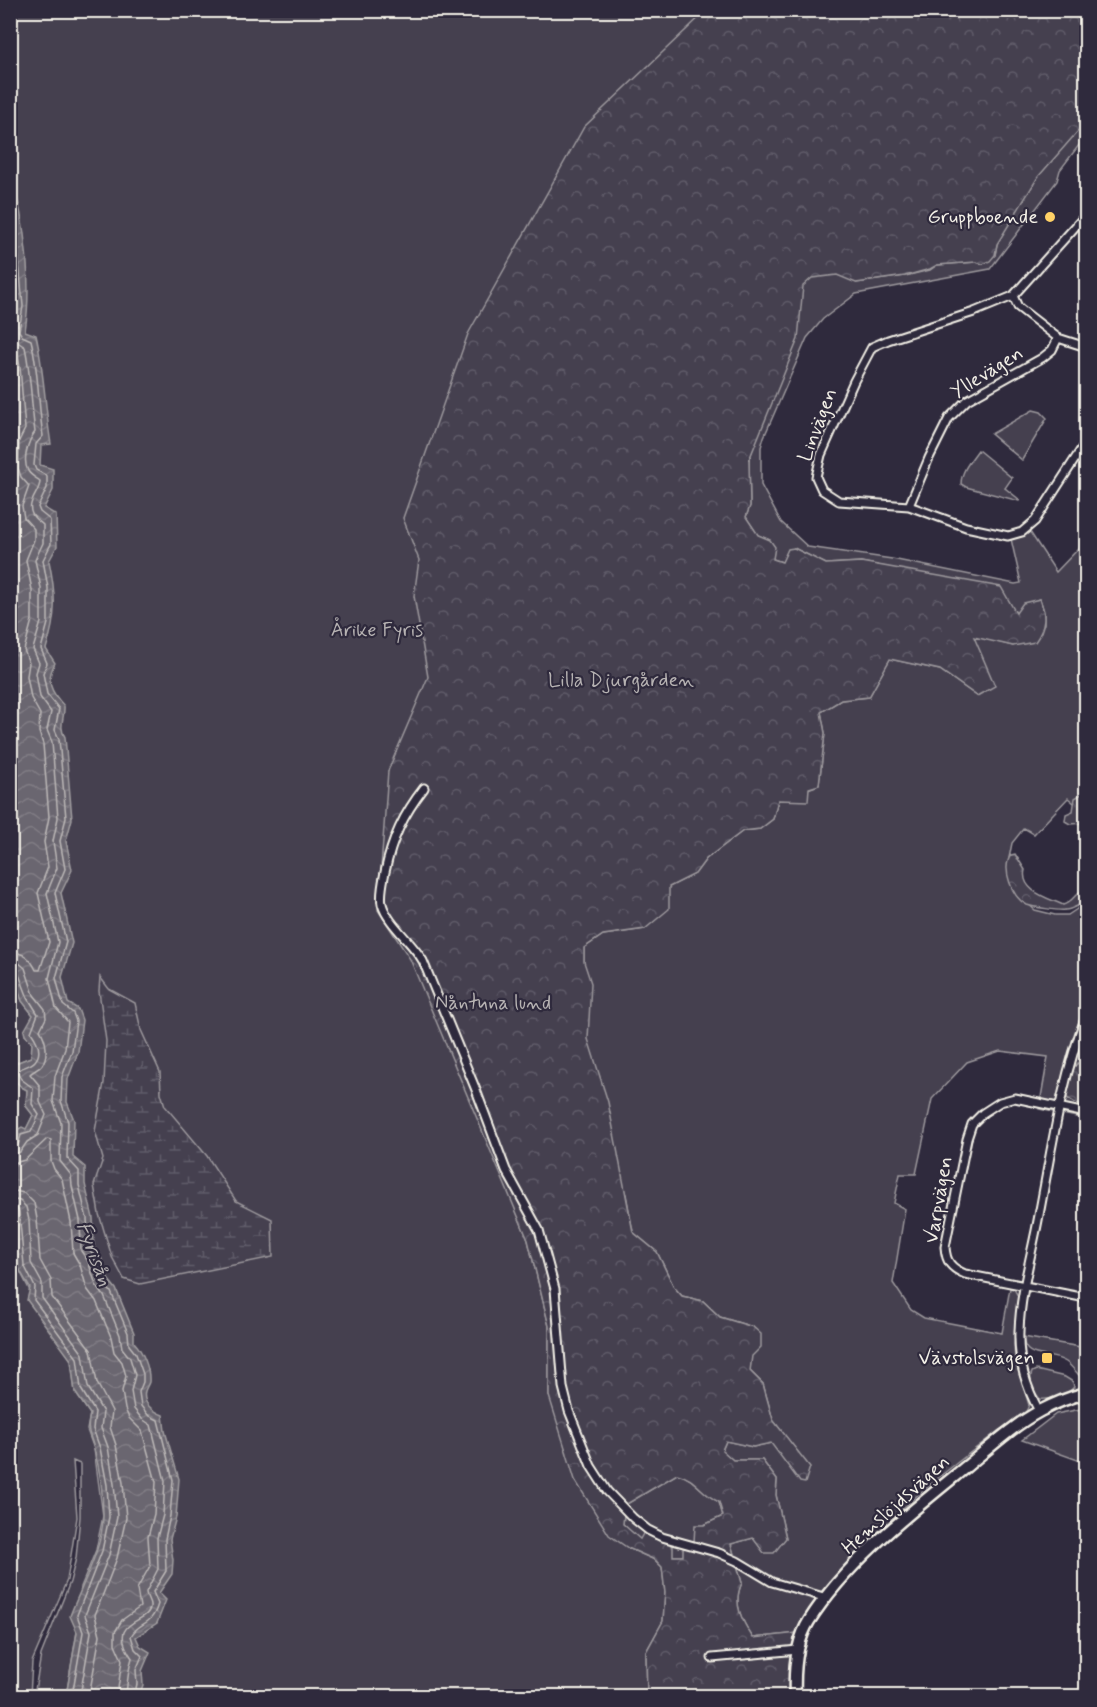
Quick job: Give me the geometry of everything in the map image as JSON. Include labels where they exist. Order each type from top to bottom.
[{"type":"street","name":"Linvägen","points":[[1083,218],[1013,296],[872,347],[866,355],[821,455],[816,477],[822,490],[839,501],[909,506],[983,532],[1001,536],[1014,535],[1027,528],[1041,514],[1086,442]]},
{"type":"street","points":[[1013,296],[1018,307],[1058,338],[1086,347]]},
{"type":"street","name":"Yllevägen","points":[[909,506],[949,418],[967,400],[1042,358],[1052,350],[1058,338]]},
{"type":"street","points":[[424,788],[410,806],[391,843],[382,885],[382,904],[389,918],[416,949],[423,961],[506,1170],[539,1230],[555,1289],[563,1387],[568,1411],[591,1466],[607,1491],[648,1530],[662,1537],[719,1553],[772,1582],[827,1598]]},
{"type":"street","points":[[1039,1411],[1023,1372],[1020,1352],[1021,1311],[1060,1107],[1072,1054],[1086,1016]]},
{"type":"street","name":"Varpvägen","points":[[1086,1113],[1015,1098],[1000,1102],[972,1124],[945,1247],[946,1258],[953,1269],[965,1274],[1086,1298]]},
{"type":"street","name":"Hemslöjdsvägen","points":[[795,1696],[798,1650],[809,1622],[856,1563],[923,1502],[1039,1411],[1069,1397],[1086,1393]]},
{"type":"street","points":[[712,1658],[798,1650]]},
{"type":"green space","name":"Årike Fyris","points":[[11,11],[1086,11],[1086,136],[1060,170],[1057,181],[990,269],[856,294],[823,319],[807,338],[761,447],[761,485],[781,522],[808,547],[892,559],[1015,584],[1021,583],[1011,539],[1030,532],[1056,572],[1080,547],[1086,535],[1086,813],[1068,798],[1034,834],[1024,828],[1012,843],[1009,858],[1025,901],[1035,910],[1055,915],[1068,915],[1077,909],[1086,898],[1086,1000],[1084,1004],[1086,1006],[1086,1061],[1081,1061],[1075,1103],[1086,1105],[1086,1119],[1039,1109],[1048,1057],[1000,1051],[967,1062],[932,1099],[916,1174],[900,1174],[894,1203],[905,1209],[893,1283],[911,1310],[924,1318],[1002,1333],[1010,1288],[1014,1289],[1019,1298],[1014,1344],[1015,1360],[1029,1405],[1023,1415],[998,1431],[935,1480],[891,1519],[831,1585],[798,1633],[753,1638],[742,1618],[738,1598],[742,1583],[731,1544],[753,1538],[764,1552],[786,1538],[776,1495],[777,1480],[762,1460],[733,1460],[722,1451],[726,1441],[753,1447],[771,1443],[810,1468],[773,1420],[763,1384],[750,1371],[753,1327],[720,1317],[703,1301],[682,1296],[674,1287],[657,1252],[633,1232],[626,1194],[515,1208],[528,1240],[549,1326],[549,1396],[628,1548],[655,1560],[662,1567],[665,1593],[663,1621],[646,1652],[647,1696],[107,1696],[143,1483],[57,1221],[55,1044],[11,858]],"holes":[[[997,244],[995,255],[983,264],[976,262],[937,265],[930,270],[905,276],[856,283],[936,263]],[[800,311],[749,460],[750,506],[746,517],[758,535],[770,540],[774,547],[773,559],[782,562],[794,548],[826,564],[861,562],[901,570],[1016,613],[1040,599],[1044,611],[1044,624],[1013,646],[974,636],[977,696],[940,670],[890,659],[869,697],[841,700],[821,712],[825,733],[819,785],[778,800],[773,819],[760,829],[743,831],[706,859],[695,874],[669,887],[645,929],[603,935],[584,948],[584,962],[573,942]]]},
{"type":"green space","name":"Lilla Djurgården","points":[[706,11],[1086,11],[1086,122],[1038,177],[997,244],[995,255],[983,264],[976,262],[937,265],[905,276],[856,283],[837,275],[812,278],[803,286],[798,339],[749,460],[750,506],[746,517],[758,535],[770,540],[775,547],[773,559],[782,562],[788,549],[794,548],[826,564],[861,562],[1001,587],[1016,613],[1023,603],[1040,599],[1044,621],[1039,637],[1035,642],[1013,646],[974,637],[995,686],[977,696],[940,670],[890,659],[869,697],[841,700],[821,712],[825,733],[819,785],[809,788],[808,801],[778,800],[773,819],[760,829],[743,831],[706,859],[695,874],[669,887],[669,909],[645,929],[603,935],[584,948],[584,962],[591,983],[588,1039],[608,1102],[633,1232],[657,1252],[674,1287],[682,1296],[703,1301],[720,1317],[753,1327],[761,1334],[761,1347],[752,1356],[750,1371],[763,1384],[773,1420],[810,1467],[805,1483],[800,1482],[771,1443],[753,1447],[726,1441],[722,1450],[733,1460],[762,1460],[777,1480],[776,1495],[786,1538],[774,1553],[764,1553],[753,1538],[731,1544],[742,1583],[738,1605],[745,1625],[753,1638],[798,1633],[791,1696],[647,1696],[646,1652],[663,1621],[665,1593],[662,1567],[655,1560],[628,1548],[609,1535],[575,1480],[549,1396],[549,1326],[528,1240],[410,959],[378,910],[388,771],[428,677],[414,596],[419,560],[403,518],[468,334],[584,127]],"holes":[[[677,1474],[684,1476],[719,1502],[723,1516],[704,1525],[695,1525],[694,1542],[683,1549],[683,1556],[673,1556],[673,1537],[655,1539],[653,1528],[644,1532],[640,1539],[623,1524],[625,1505]]]},
{"type":"green space","points":[[1033,410],[1041,412],[1047,418],[1022,460],[991,434]]},
{"type":"green space","points":[[978,450],[1012,478],[1005,488],[1019,501],[961,484],[965,470]]},
{"type":"green space","points":[[1083,793],[1086,794],[1086,823],[1070,824],[1065,821],[1066,814],[1073,811],[1075,798]]},
{"type":"green space","points":[[1015,854],[1025,870],[1027,883],[1037,893],[1063,905],[1083,890],[1084,894],[1079,905],[1058,910],[1027,905],[1013,890],[1008,875],[1008,861],[1011,855]]},
{"type":"green space","points":[[11,967],[22,1001],[33,1015],[25,1035],[33,1043],[31,1057],[13,1064],[21,1087],[27,1090],[26,1106],[33,1115],[26,1130],[17,1131],[11,1120]]},
{"type":"green space","points":[[100,977],[109,989],[135,1003],[141,1030],[160,1072],[161,1093],[165,1106],[207,1156],[236,1201],[272,1219],[273,1257],[140,1284],[124,1279],[112,1257],[99,1214],[94,1185],[103,1159],[95,1131],[104,1083],[106,1041],[99,991]]},
{"type":"green space","points":[[1081,1061],[1086,1061],[1086,1105],[1075,1103],[1067,1098],[1069,1077],[1073,1068]]},
{"type":"green space","points":[[10,1198],[15,1222],[18,1267],[71,1360],[75,1392],[90,1414],[87,1430],[94,1449],[103,1516],[96,1550],[81,1587],[77,1632],[66,1696],[34,1696],[41,1655],[70,1582],[76,1558],[80,1517],[80,1464],[73,1461],[77,1517],[67,1580],[32,1662],[30,1696],[11,1696]]},
{"type":"green space","points":[[1023,1337],[1086,1348],[1086,1383],[1066,1362],[1028,1350],[1024,1345]]},
{"type":"green space","points":[[1036,1370],[1065,1377],[1073,1382],[1074,1387],[1058,1396],[1040,1399],[1031,1383],[1032,1372]]},
{"type":"green space","points":[[1086,1408],[1086,1463],[1022,1440],[1056,1414]]},
{"type":"green space","points":[[677,1474],[689,1479],[719,1502],[723,1516],[704,1525],[694,1543],[683,1556],[673,1556],[655,1539],[653,1528],[640,1540],[623,1524],[625,1505]]},
{"type":"water","name":"Fyrisån","points":[[11,177],[24,233],[28,274],[25,331],[36,335],[51,444],[41,445],[40,465],[53,469],[53,490],[44,508],[56,515],[57,546],[49,561],[53,584],[54,615],[46,649],[55,663],[50,675],[51,686],[64,706],[62,729],[65,737],[72,819],[66,841],[72,870],[61,893],[72,943],[62,977],[68,1003],[78,1009],[82,1020],[78,1052],[68,1079],[67,1102],[74,1120],[73,1157],[85,1167],[85,1184],[93,1218],[94,1247],[100,1254],[108,1279],[116,1289],[134,1333],[134,1342],[145,1360],[149,1382],[145,1391],[145,1400],[152,1409],[163,1415],[165,1431],[179,1479],[176,1517],[170,1539],[172,1574],[159,1593],[166,1600],[157,1623],[136,1637],[140,1646],[150,1652],[142,1671],[143,1685],[139,1696],[66,1696],[77,1632],[70,1616],[100,1540],[103,1514],[102,1490],[88,1429],[90,1414],[75,1392],[71,1360],[27,1300],[30,1288],[18,1267],[11,1198],[11,1158],[14,1137],[11,1130],[12,1116],[17,1130],[22,1127],[26,1129],[33,1115],[26,1106],[27,1090],[17,1083],[14,1077],[13,1064],[31,1057],[32,1043],[24,1031],[33,1015],[22,1001],[10,967]]},
{"type":"place","name":"Gruppboende","points":[[1050,217]]},
{"type":"place","name":"Vävstolsvägen","points":[[1047,1358]]},
{"type":"park label","name":"Nåntuna lund","points":[[493,1003]]}]
